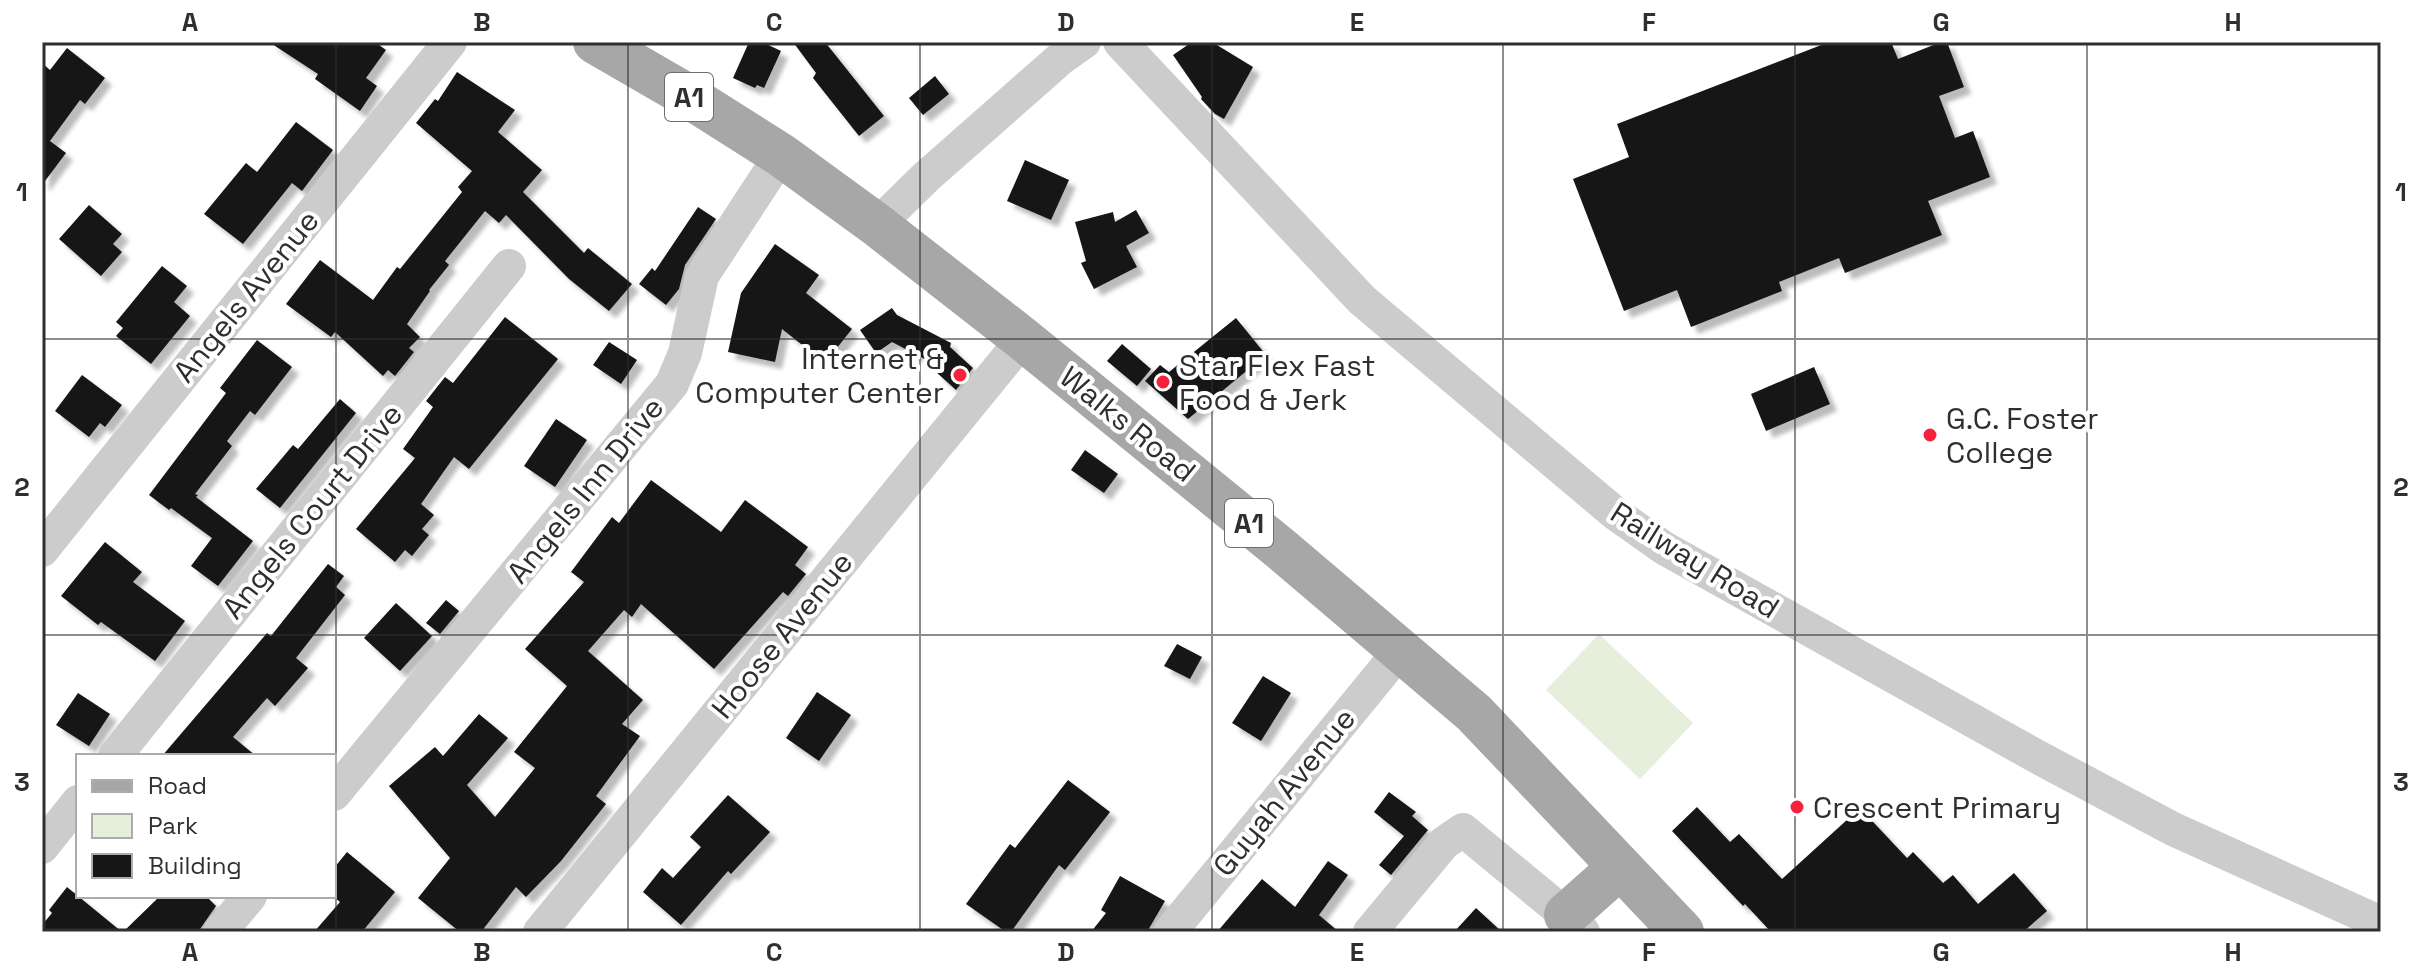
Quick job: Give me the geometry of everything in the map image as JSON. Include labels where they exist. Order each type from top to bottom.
[{"type":"main road","name":"Walks Road","points":[[595,42],[781,155],[877,225],[1023,339],[1332,591],[1399,652],[1474,713],[1682,932]]},
{"type":"main road","points":[[1575,924],[1619,868]]},
{"type":"street","name":"Angels Avenue","points":[[42,550],[450,42]]},
{"type":"street","points":[[877,225],[937,167],[1060,59],[1084,42]]},
{"type":"street","name":"Railway Road","points":[[1120,42],[1362,300],[1616,514],[1664,548],[2145,815],[2381,923]]},
{"type":"street","name":"Angels Inn Drive","points":[[336,792],[672,384],[685,353],[702,276],[781,155]]},
{"type":"street","name":"Angels Court Drive","points":[[117,754],[509,266]]},
{"type":"street","name":"Hoose Avenue","points":[[540,932],[1023,339]]},
{"type":"street","name":"Guyah Avenue","points":[[1170,932],[1399,652]]},
{"type":"street","points":[[42,847],[76,804]]},
{"type":"street","points":[[1370,932],[1444,843],[1463,830],[1575,924]]},
{"type":"street","points":[[220,932],[248,898]]},
{"type":"green space","points":[[1599,634],[1693,723],[1640,779],[1546,690]]},
{"type":"building","points":[[269,42],[375,42],[386,50],[366,78],[377,86],[360,111],[315,79],[318,74]]},
{"type":"building","points":[[749,42],[762,42],[781,51],[764,88],[757,85],[755,88],[733,78]]},
{"type":"building","points":[[793,42],[825,42],[884,116],[859,136],[813,78],[816,73]]},
{"type":"building","points":[[1192,42],[1212,42],[1253,67],[1224,119],[1201,99],[1173,55]]},
{"type":"building","points":[[1829,42],[1891,42],[1898,59],[1947,42],[1964,87],[1939,96],[1955,138],[1973,131],[1990,177],[1928,201],[1942,235],[1845,273],[1839,258],[1779,282],[1782,291],[1691,327],[1677,290],[1624,311],[1573,179],[1629,157],[1617,124]]},
{"type":"building","points":[[67,48],[105,78],[85,104],[80,100],[50,141],[66,153],[42,185],[42,63],[50,70]]},
{"type":"building","points":[[457,72],[515,110],[498,132],[542,170],[523,192],[584,253],[588,248],[632,284],[609,311],[569,279],[506,215],[499,223],[485,211],[445,261],[449,265],[407,324],[420,337],[409,348],[414,352],[395,376],[388,370],[383,376],[335,332],[331,337],[286,304],[320,260],[373,300],[397,267],[400,269],[462,192],[458,187],[472,171],[416,123],[435,99],[438,101]]},
{"type":"building","points":[[935,76],[949,94],[923,115],[909,98]]},
{"type":"building","points":[[296,122],[333,150],[302,191],[292,183],[243,244],[204,214],[246,163],[257,172]]},
{"type":"building","points":[[1025,160],[1069,180],[1051,220],[1007,201]]},
{"type":"building","points":[[89,205],[122,234],[113,244],[122,252],[101,276],[59,239]]},
{"type":"building","points":[[698,207],[716,219],[685,265],[679,289],[666,305],[639,284],[652,268],[655,271]]},
{"type":"building","points":[[1136,210],[1149,233],[1126,246],[1137,267],[1094,289],[1081,263],[1086,261],[1075,222],[1113,212],[1115,222]]},
{"type":"building","points":[[775,244],[819,275],[806,293],[852,329],[825,363],[782,329],[775,362],[728,352],[741,293]]},
{"type":"building","points":[[162,266],[187,286],[174,302],[190,316],[151,364],[116,336],[123,328],[116,322]]},
{"type":"building","points":[[892,308],[897,315],[951,343],[950,347],[973,368],[956,390],[936,372],[940,367],[892,342],[876,353],[860,330]]},
{"type":"building","points":[[505,317],[558,359],[469,469],[454,457],[421,504],[434,515],[422,529],[429,535],[412,556],[405,550],[395,562],[356,529],[415,458],[403,449],[433,407],[426,401],[445,377],[453,383]]},
{"type":"building","points":[[1236,318],[1266,355],[1188,419],[1145,381],[1160,365],[1169,372]]},
{"type":"building","points":[[257,340],[292,367],[255,415],[250,411],[227,441],[232,446],[195,494],[253,541],[218,586],[191,566],[212,538],[149,495],[226,393],[220,388]]},
{"type":"building","points":[[609,342],[637,360],[621,384],[593,365]]},
{"type":"building","points":[[1122,344],[1151,369],[1137,386],[1107,361]]},
{"type":"building","points":[[1814,367],[1830,404],[1766,431],[1751,394]]},
{"type":"building","points":[[82,375],[122,405],[105,427],[100,423],[89,437],[55,411]]},
{"type":"building","points":[[340,399],[356,413],[280,508],[256,489],[293,445],[298,449]]},
{"type":"building","points":[[556,419],[587,440],[555,487],[524,466]]},
{"type":"building","points":[[1085,450],[1118,474],[1104,493],[1071,470]]},
{"type":"building","points":[[651,480],[721,532],[745,500],[808,547],[795,565],[806,574],[788,596],[783,592],[714,669],[641,604],[632,617],[624,610],[588,651],[643,700],[622,724],[640,736],[596,796],[606,804],[561,861],[526,897],[516,887],[481,932],[460,932],[418,898],[450,858],[389,786],[435,747],[443,756],[479,714],[508,738],[467,785],[495,817],[535,768],[514,752],[567,686],[525,649],[584,582],[571,572],[612,517],[619,523]]},
{"type":"building","points":[[105,542],[142,572],[133,582],[185,621],[155,661],[101,622],[98,625],[61,596]]},
{"type":"building","points":[[328,564],[344,576],[336,587],[345,595],[296,658],[308,668],[275,706],[267,698],[233,737],[254,754],[164,754],[267,633],[271,636]]},
{"type":"building","points":[[446,600],[459,611],[440,634],[426,623]]},
{"type":"building","points":[[396,603],[432,636],[400,671],[364,638]]},
{"type":"building","points":[[1177,644],[1202,657],[1190,679],[1164,666]]},
{"type":"building","points":[[1263,676],[1291,693],[1261,741],[1232,723]]},
{"type":"building","points":[[817,692],[851,715],[819,761],[786,738]]},
{"type":"building","points":[[78,693],[110,714],[89,746],[56,725]]},
{"type":"building","points":[[1068,780],[1110,812],[1065,870],[1059,865],[1011,932],[1006,932],[966,904],[1010,844],[1015,848]]},
{"type":"building","points":[[1389,792],[1416,812],[1412,816],[1428,830],[1391,875],[1379,865],[1404,836],[1374,812]]},
{"type":"building","points":[[728,795],[770,832],[731,874],[728,871],[681,925],[643,892],[662,868],[673,878],[701,847],[690,837]]},
{"type":"building","points":[[1697,807],[1730,842],[1739,834],[1782,879],[1860,808],[1907,858],[1913,852],[1943,883],[1953,875],[1978,904],[2014,873],[2047,911],[2023,932],[1771,932],[1672,831]]},
{"type":"building","points":[[347,852],[395,892],[362,932],[314,932],[340,902],[335,898],[336,866]]},
{"type":"building","points":[[1328,861],[1348,875],[1319,915],[1339,932],[1217,932],[1262,879],[1295,907]]},
{"type":"building","points":[[1120,876],[1165,901],[1147,932],[1091,932],[1106,913],[1101,910]]},
{"type":"building","points":[[67,887],[76,898],[80,898],[122,932],[42,932],[42,925],[52,913],[49,910]]},
{"type":"building","points":[[158,898],[208,898],[216,906],[198,932],[123,932]]},
{"type":"building","points":[[1476,908],[1502,932],[1454,932]]},
{"type":"place","name":"Internet & Computer Center","points":[[960,375]]},
{"type":"place","name":"Star Flex Fast Food & Jerk","points":[[1163,382]]},
{"type":"place","name":"G.C. Foster College","points":[[1930,435]]},
{"type":"place","name":"Crescent Primary","points":[[1797,807]]}]
